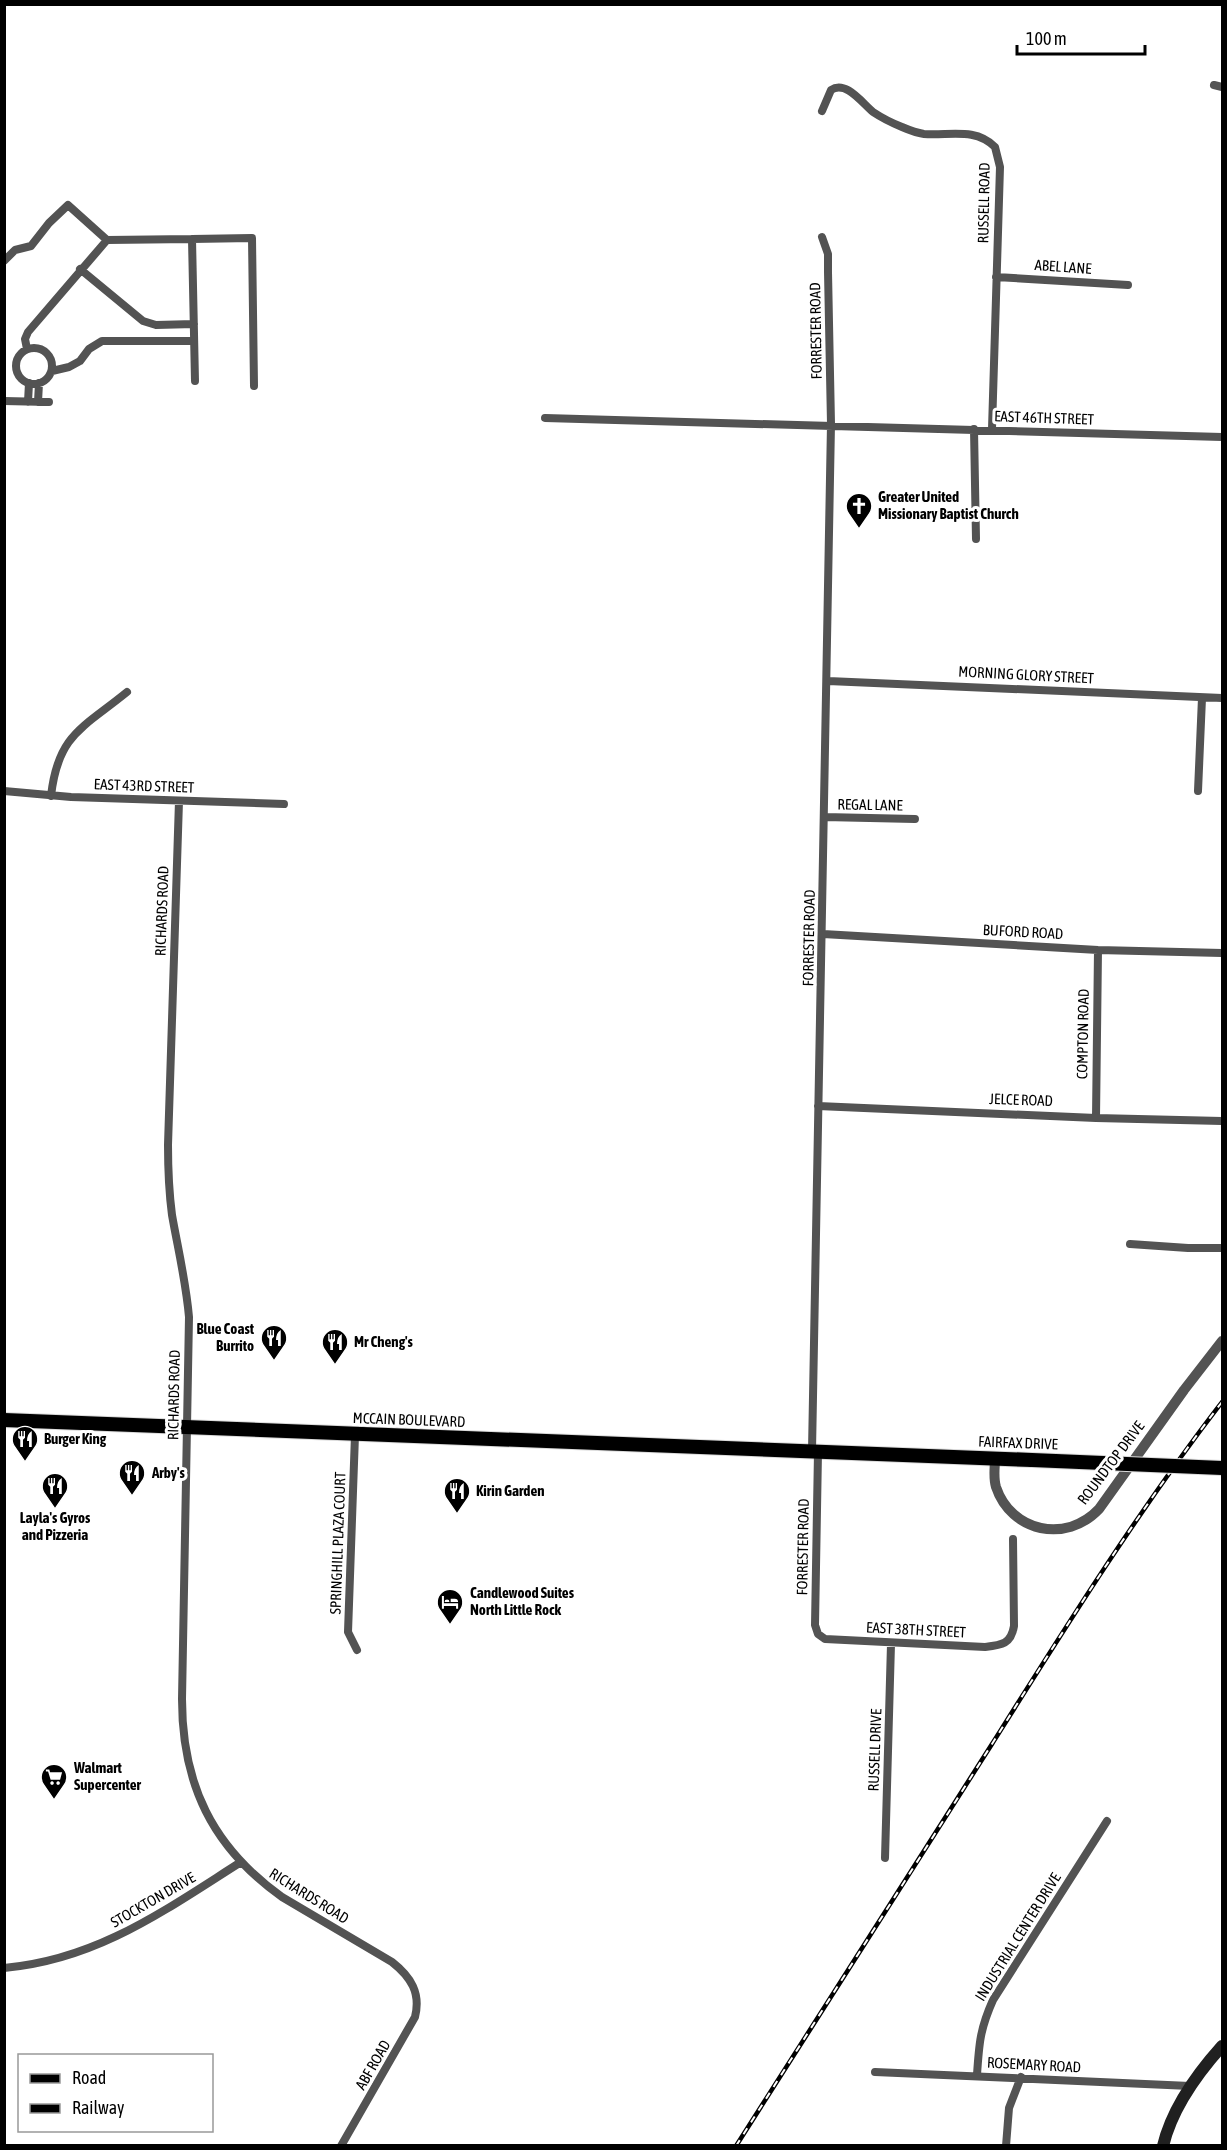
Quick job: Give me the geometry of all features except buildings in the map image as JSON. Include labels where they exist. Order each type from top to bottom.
[{"type":"main road","name":"MCCAIN BOULEVARD","points":[[4,1420],[815,1451]]},
{"type":"main road","name":"FAIRFAX DRIVE","points":[[815,1451],[1222,1468]]},
{"type":"main road","points":[[1162,2145],[1173,2116],[1190,2086],[1222,2046]]},
{"type":"street","name":"RUSSELL ROAD","points":[[822,111],[831,90],[838,87],[851,92],[873,111],[902,127],[927,134],[960,133],[979,136],[995,147],[1000,167],[992,429]]},
{"type":"street","points":[[4,261],[15,250],[31,246],[49,222],[68,206],[107,240],[252,238],[254,386]]},
{"type":"street","name":"FORRESTER ROAD","points":[[822,237],[828,255],[831,424],[828,681],[818,1106],[815,1624],[818,1634],[825,1639]]},
{"type":"street","points":[[192,238],[195,381]]},
{"type":"street","points":[[27,350],[25,339],[28,332],[107,240]]},
{"type":"street","points":[[80,269],[143,321],[156,325],[194,324]]},
{"type":"street","name":"ABEL LANE","points":[[996,277],[1128,285]]},
{"type":"street","points":[[52,371],[80,362],[89,350],[102,341],[194,341]]},
{"type":"street","points":[[38,348],[48,354],[52,371],[48,378],[39,383],[29,383],[19,375],[16,364],[18,358],[27,350],[38,348]]},
{"type":"street","points":[[27,402],[29,383]]},
{"type":"street","points":[[38,402],[39,383]]},
{"type":"street","points":[[4,401],[49,402]]},
{"type":"street","points":[[545,418],[831,424]]},
{"type":"street","name":"EAST 46TH STREET","points":[[831,424],[1222,437]]},
{"type":"street","points":[[974,429],[976,539]]},
{"type":"street","name":"MORNING GLORY STREET","points":[[828,681],[1222,698]]},
{"type":"street","points":[[51,796],[55,767],[63,749],[81,727],[127,692]]},
{"type":"street","points":[[1198,791],[1203,698]]},
{"type":"street","name":"EAST 43RD STREET","points":[[4,792],[51,796],[284,804]]},
{"type":"street","name":"RICHARDS ROAD","points":[[179,801],[168,1178],[189,1317],[182,1699],[185,1749],[192,1778],[205,1811],[226,1844],[241,1862],[266,1886],[282,1897],[392,1962],[408,1976],[416,1994]]},
{"type":"street","name":"REGAL LANE","points":[[824,817],[915,819]]},
{"type":"street","name":"BUFORD ROAD","points":[[823,934],[1098,950],[1222,953]]},
{"type":"street","name":"COMPTON ROAD","points":[[1096,1118],[1098,950]]},
{"type":"street","name":"JELCE ROAD","points":[[818,1106],[1222,1121]]},
{"type":"street","points":[[1130,1244],[1222,1248]]},
{"type":"street","name":"ROUNDTOP DRIVE","points":[[995,1458],[995,1479],[999,1493],[1019,1519],[1034,1527],[1051,1530],[1065,1529],[1081,1523],[1099,1509],[1222,1341]]},
{"type":"street","name":"SPRINGHILL PLAZA COURT","points":[[355,1435],[348,1632],[357,1650]]},
{"type":"street","name":"EAST 38TH STREET","points":[[825,1639],[985,1647],[1005,1644],[1011,1638],[1014,1626],[1012,1539]]},
{"type":"street","name":"RUSSELL DRIVE","points":[[885,1858],[891,1644]]},
{"type":"street","name":"INDUSTRIAL CENTER DRIVE","points":[[977,2075],[983,2021],[993,2000],[1107,1821]]},
{"type":"street","name":"STOCKTON DRIVE","points":[[4,1968],[33,1964],[72,1954],[122,1935],[241,1862]]},
{"type":"street","name":"ABF ROAD","points":[[341,2145],[415,2017],[416,1994]]},
{"type":"street","name":"ROSEMARY ROAD","points":[[875,2072],[1190,2086]]},
{"type":"street","points":[[1006,2145],[1009,2108],[1021,2077]]},
{"type":"railway","points":[[736,2146],[1103,1570],[1161,1485],[1222,1402]]},
{"type":"place","name":"Greater United Missionary Baptist Church","points":[[859,529]]},
{"type":"place","name":"Blue Coast Burrito","points":[[274,1361]]},
{"type":"place","name":"Mr Cheng's","points":[[335,1365]]},
{"type":"place","name":"Burger King","points":[[25,1462]]},
{"type":"place","name":"Arby's","points":[[132,1496]]},
{"type":"place","name":"Layla's Gyros and Pizzeria","points":[[55,1509]]},
{"type":"place","name":"Kirin Garden","points":[[457,1514]]},
{"type":"place","name":"Candlewood Suites North Little Rock","points":[[450,1625]]},
{"type":"place","name":"Walmart Supercenter","points":[[54,1800]]}]
